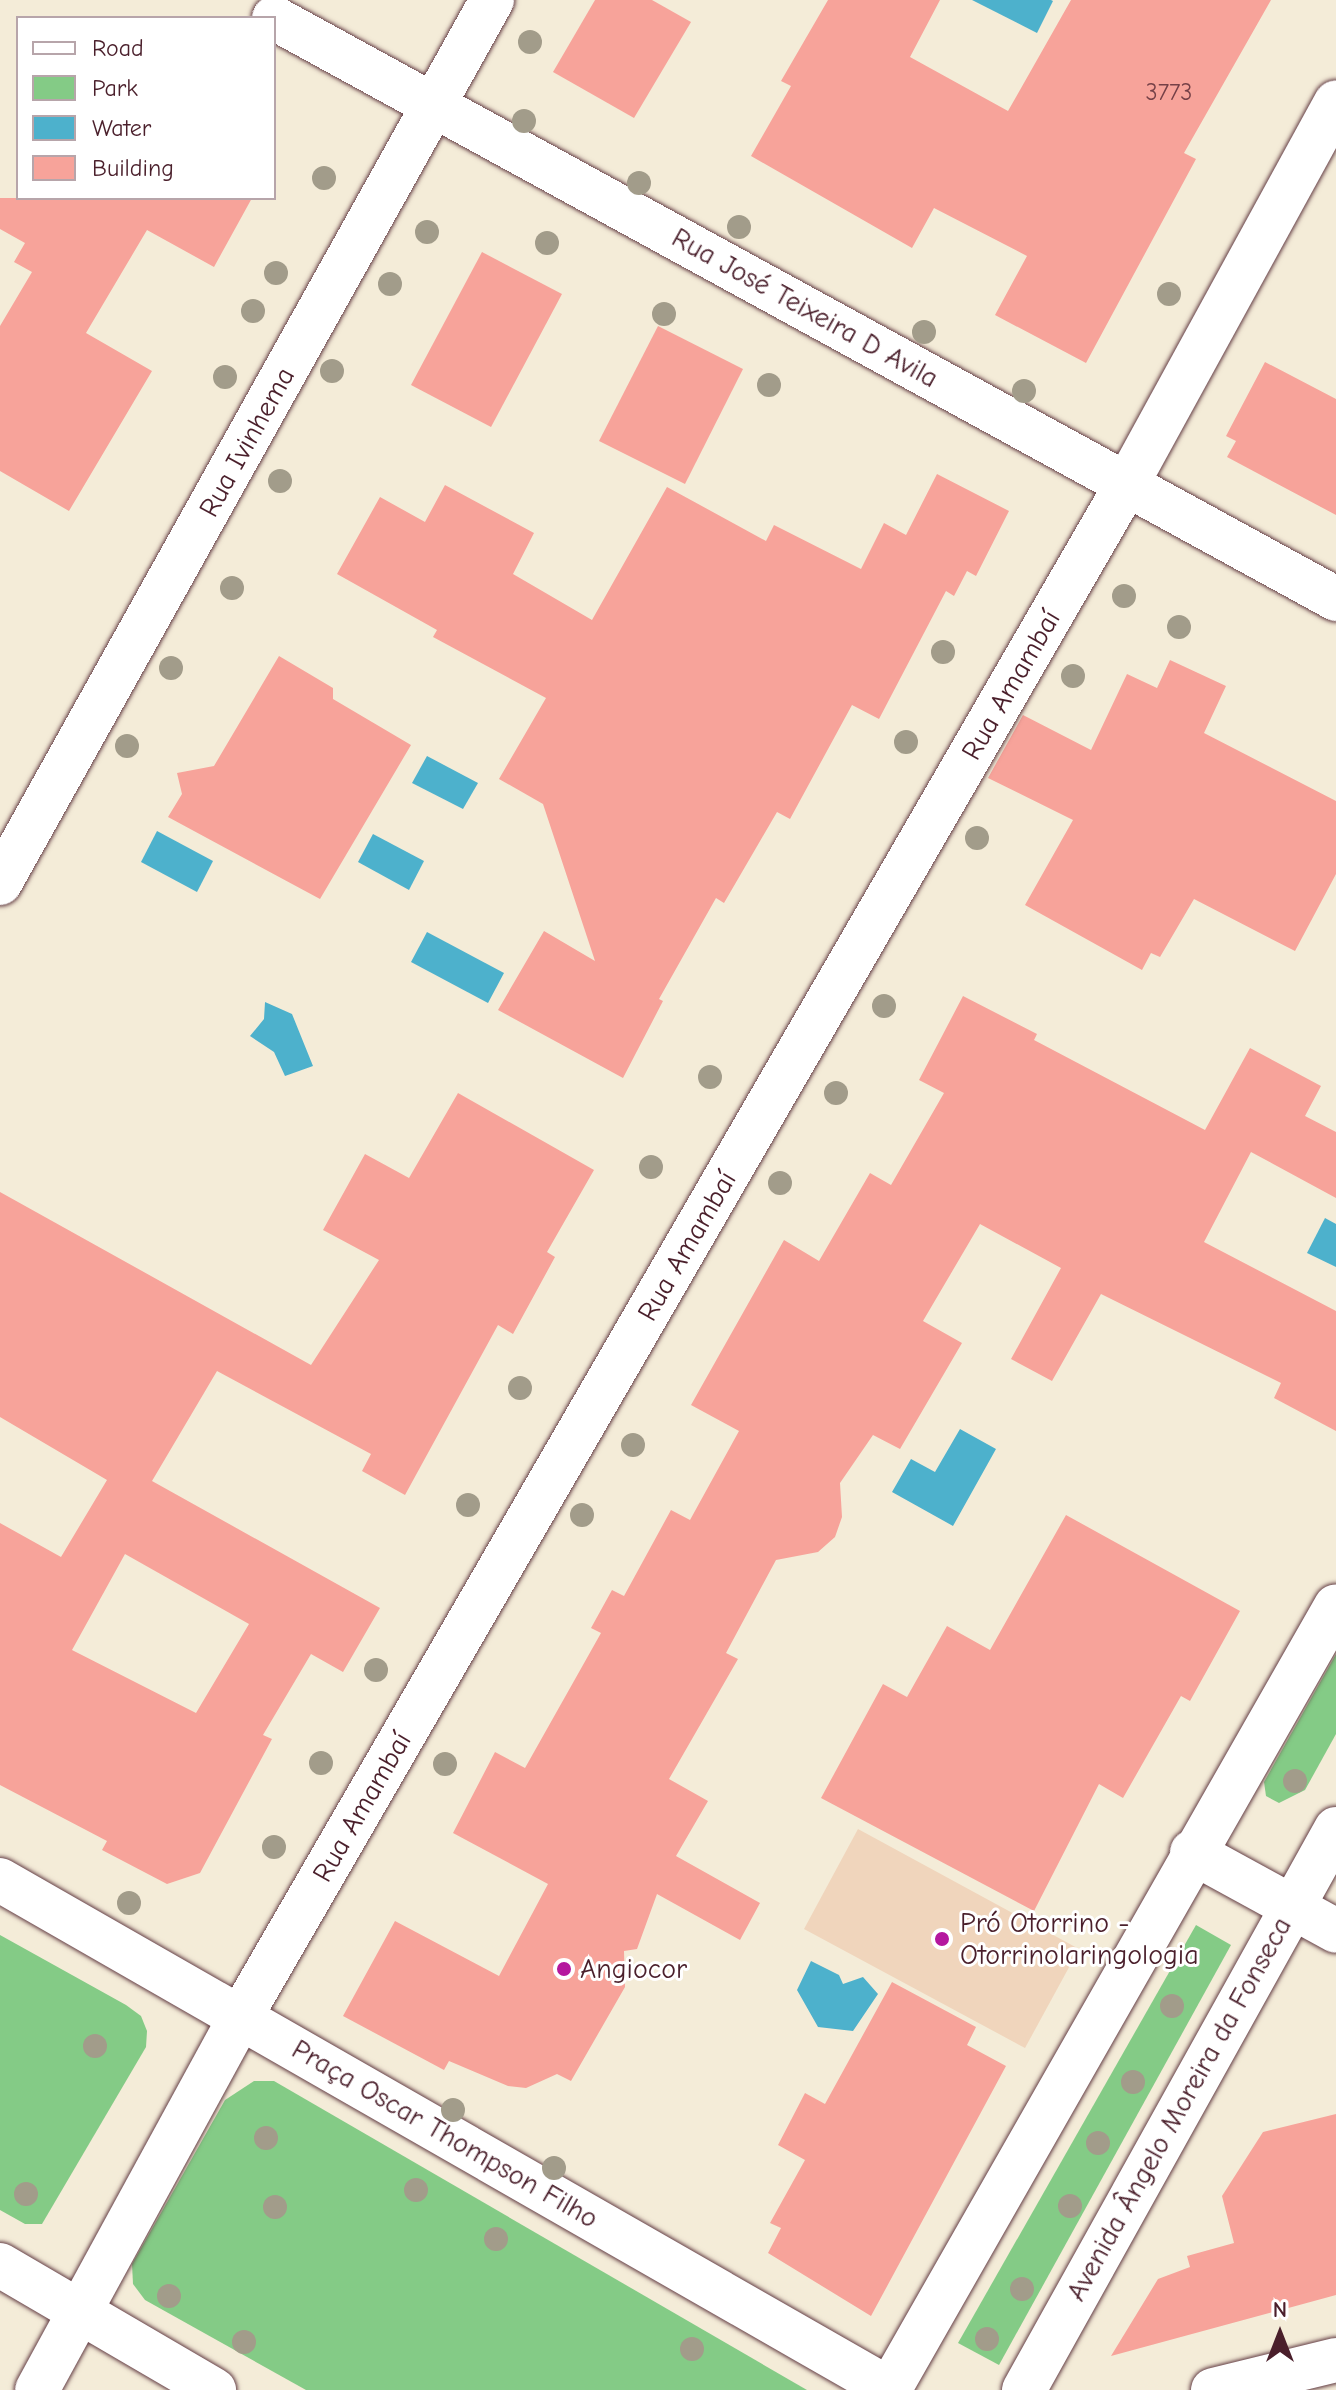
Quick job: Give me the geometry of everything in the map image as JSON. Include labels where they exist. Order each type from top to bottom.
[{"type":"street","name":"Rua José Teixeira D Avila","points":[[240,0],[270,16]]},
{"type":"street","name":"Rua Ivinhema","points":[[0,883],[492,0]]},
{"type":"street","name":"Rua José Teixeira D Avila","points":[[276,19],[1336,599]]},
{"type":"street","name":"Rua Amambaí","points":[[37,2390],[241,2016],[1127,484],[1336,102]]},
{"type":"street","points":[[890,2390],[1192,1852],[1336,1606]]},
{"type":"street","name":"Avenida Ângelo Moreira da Fonseca","points":[[1024,2390],[1336,1829]]},
{"type":"street","points":[[1192,1852],[1336,1931]]},
{"type":"street","name":"Praça Oscar Thompson Filho","points":[[0,1880],[890,2390]]},
{"type":"street","points":[[0,2265],[214,2390]]},
{"type":"street","points":[[1213,2390],[1336,2360]]},
{"type":"shaded area","name":"Pró Otorrino - Otorrinolaringologia","points":[[858,1829],[1079,1949],[1025,2048],[804,1929]]},
{"type":"green space","points":[[1336,1654],[1336,1734],[1305,1790],[1279,1803],[1266,1796],[1264,1782]]},
{"type":"green space","points":[[1196,1925],[1231,1945],[999,2365],[958,2343]]},
{"type":"green space","points":[[0,1935],[126,2005],[141,2016],[147,2031],[146,2047],[42,2224],[25,2224],[0,2210]]},
{"type":"green space","points":[[254,2081],[274,2081],[807,2390],[306,2390],[145,2300],[133,2284],[132,2264],[225,2100]]},
{"type":"water","points":[[972,0],[1051,0],[1053,1],[1037,33]]},
{"type":"water","points":[[427,756],[478,783],[463,809],[412,783]]},
{"type":"water","points":[[157,831],[213,861],[197,892],[141,862]]},
{"type":"water","points":[[373,834],[424,861],[409,890],[358,862]]},
{"type":"water","points":[[427,932],[504,973],[488,1003],[411,962]]},
{"type":"water","points":[[265,1002],[292,1014],[313,1066],[285,1076],[274,1052],[250,1036],[264,1019]]},
{"type":"water","points":[[1325,1218],[1336,1224],[1336,1267],[1307,1253]]},
{"type":"water","points":[[960,1429],[996,1449],[953,1526],[892,1492],[911,1459],[935,1472]]},
{"type":"water","points":[[811,1961],[839,1975],[843,1984],[863,1977],[878,1994],[853,2031],[818,2027],[797,1990]]},
{"type":"building","points":[[595,0],[652,0],[691,22],[634,118],[553,72]]},
{"type":"building","points":[[828,0],[940,0],[910,57],[1008,111],[1071,0],[1271,0],[1184,153],[1196,159],[1086,363],[995,315],[1027,256],[934,208],[912,248],[751,156],[791,86],[781,81]]},
{"type":"building","points":[[0,198],[251,200],[214,267],[147,230],[86,333],[152,371],[69,511],[0,471],[0,326],[32,272],[14,262],[25,243],[0,229]]},
{"type":"building","points":[[482,252],[562,294],[491,427],[411,385]]},
{"type":"building","points":[[658,326],[743,369],[685,484],[599,441]]},
{"type":"building","points":[[1265,362],[1336,399],[1336,515],[1227,457],[1236,441],[1226,436]]},
{"type":"building","points":[[937,474],[1009,511],[976,576],[967,571],[954,596],[946,591],[879,719],[852,705],[790,819],[777,812],[724,903],[716,898],[659,999],[663,1001],[623,1078],[498,1010],[544,931],[595,961],[543,804],[499,779],[546,698],[433,637],[437,630],[337,574],[380,497],[425,522],[445,485],[534,533],[513,574],[592,620],[667,487],[766,541],[774,525],[861,569],[884,523],[906,535]]},
{"type":"building","points":[[279,656],[333,688],[333,699],[411,745],[320,899],[168,817],[182,794],[177,773],[214,766]]},
{"type":"building","points":[[1170,660],[1226,686],[1204,733],[1336,801],[1336,874],[1295,951],[1194,899],[1160,957],[1151,953],[1142,970],[1025,905],[1073,820],[988,778],[1023,715],[1091,750],[1127,674],[1157,688]]},
{"type":"building","points":[[963,996],[1037,1034],[1034,1040],[1205,1130],[1250,1048],[1321,1086],[1305,1116],[1336,1132],[1336,1198],[1251,1152],[1204,1242],[1336,1311],[1336,1431],[1274,1398],[1281,1383],[1101,1294],[1052,1381],[1011,1359],[1061,1268],[980,1224],[923,1321],[962,1343],[900,1449],[873,1435],[840,1483],[842,1517],[835,1537],[818,1552],[776,1560],[726,1653],[738,1659],[669,1779],[708,1801],[676,1856],[760,1903],[740,1940],[657,1894],[637,1949],[624,1951],[625,1987],[571,2081],[557,2074],[526,2088],[508,2086],[449,2061],[444,2070],[343,2016],[395,1921],[499,1976],[548,1884],[453,1833],[495,1752],[525,1768],[601,1633],[591,1628],[612,1590],[624,1596],[671,1510],[690,1520],[739,1431],[691,1405],[784,1240],[819,1261],[870,1173],[891,1185],[944,1093],[919,1080]]},
{"type":"building","points":[[458,1093],[594,1170],[547,1252],[555,1257],[513,1334],[498,1325],[405,1495],[362,1471],[371,1454],[217,1371],[152,1481],[380,1608],[343,1672],[311,1654],[263,1735],[272,1739],[200,1873],[167,1884],[102,1850],[107,1841],[0,1785],[0,1523],[61,1557],[107,1480],[0,1417],[0,1192],[311,1365],[379,1260],[323,1230],[365,1154],[409,1178]],"holes":[[[125,1554],[249,1624],[196,1713],[72,1650]]]},
{"type":"building","points":[[1066,1515],[1240,1611],[1190,1701],[1181,1696],[1123,1798],[1099,1784],[1034,1911],[821,1798],[883,1684],[907,1697],[947,1626],[990,1650]]},
{"type":"building","points":[[892,1982],[976,2027],[967,2045],[1006,2066],[871,2316],[768,2253],[781,2228],[770,2223],[805,2160],[778,2145],[805,2093],[825,2104]]},
{"type":"building","points":[[1336,2114],[1336,2295],[1111,2356],[1158,2279],[1190,2267],[1187,2256],[1234,2243],[1222,2196],[1263,2132]]},
{"type":"place","name":"Pró Otorrino - Otorrinolaringologia","points":[[942,1939]]},
{"type":"place","name":"Angiocor","points":[[564,1969]]}]
